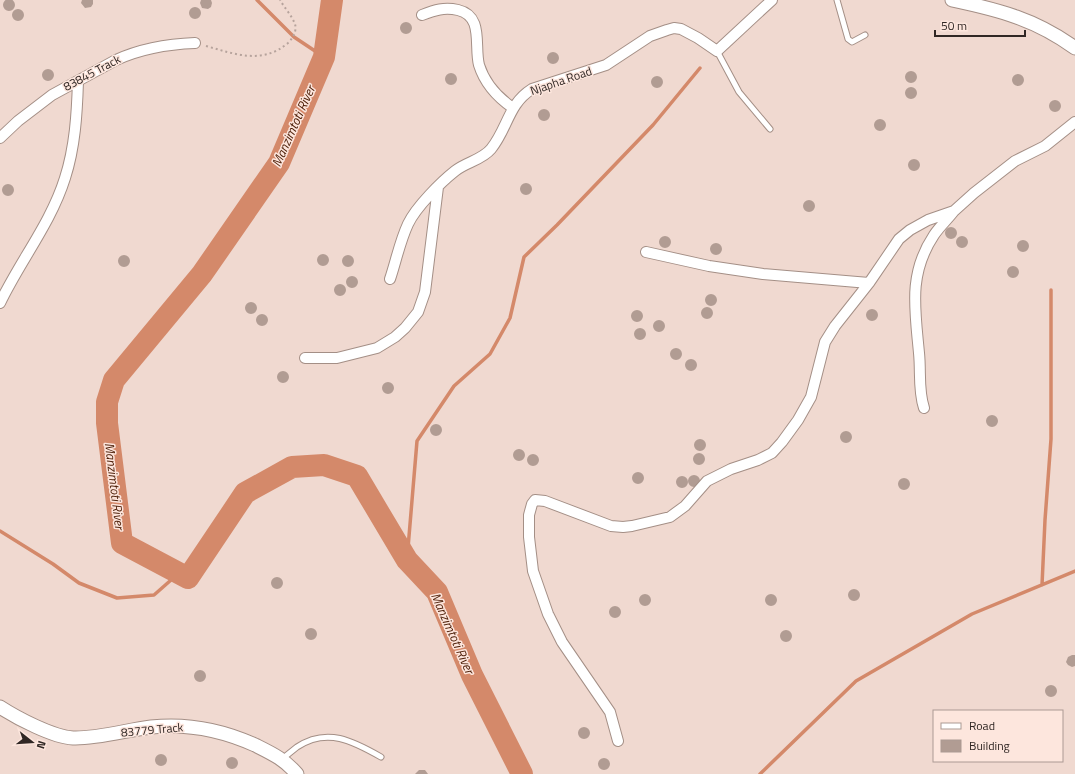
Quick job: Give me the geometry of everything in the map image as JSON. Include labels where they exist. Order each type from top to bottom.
[{"type":"street","points":[[718,51],[772,0]]},
{"type":"street","points":[[952,0],[1016,16],[1052,32],[1075,48]]},
{"type":"street","points":[[422,15],[437,9],[449,8],[469,14],[476,30],[477,51],[484,77],[499,97],[513,108]]},
{"type":"street","name":"Njapha Road","points":[[390,279],[409,222],[438,187],[457,170],[485,156],[492,148],[513,108],[523,95],[532,89],[606,65],[650,36],[674,28],[681,29],[718,51]]},
{"type":"street","name":"83845 Track","points":[[0,138],[18,121],[52,95],[126,55],[167,46],[195,43]]},
{"type":"street","points":[[0,303],[56,201],[65,178],[72,153],[78,81]]},
{"type":"street","points":[[924,408],[921,398],[919,354],[916,330],[915,285],[918,269],[926,249],[935,234],[954,211],[974,193],[1015,161],[1045,146],[1075,122]]},
{"type":"street","points":[[305,358],[337,358],[377,348],[395,337],[405,328],[418,312],[425,292],[438,187]]},
{"type":"street","points":[[618,741],[610,712],[562,642],[548,614],[533,571],[529,537],[529,515],[532,504],[535,500],[545,501],[611,526],[632,526],[670,517],[686,506],[707,481],[731,469],[758,460],[772,453],[794,426],[811,397],[825,342],[835,326],[869,282],[899,239],[910,230],[928,220],[954,211]]},
{"type":"street","points":[[646,252],[709,266],[799,277],[869,282]]},
{"type":"street","name":"83779 Track","points":[[0,707],[54,734],[72,738],[157,726],[175,725],[201,727],[229,735],[257,746],[282,759],[298,774]]},
{"type":"lane","points":[[837,0],[848,39],[852,42],[865,35]]},
{"type":"lane","points":[[718,51],[739,92],[770,129]]},
{"type":"lane","points":[[282,759],[303,744],[314,739],[328,737],[340,738],[358,744],[381,757]]},
{"type":"path","points":[[195,43],[237,55],[251,57],[276,52],[294,37],[295,29],[295,23],[280,0]]},
{"type":"building","points":[[9,-1],[13,1],[15,5],[13,9],[9,11],[5,9],[3,5],[5,1]]},
{"type":"building","points":[[82,0],[93,0],[93,4],[91,7],[85,8],[81,3]]},
{"type":"building","points":[[201,0],[211,0],[211,7],[208,9],[202,8],[200,3]]},
{"type":"building","points":[[193,7],[197,7],[201,13],[197,19],[193,19],[189,15],[189,11]]},
{"type":"building","points":[[16,9],[20,9],[24,15],[20,21],[16,21],[12,17],[12,13]]},
{"type":"building","points":[[404,22],[408,22],[412,28],[408,34],[404,34],[400,30],[400,26]]},
{"type":"building","points":[[551,52],[555,52],[559,58],[555,64],[551,64],[547,60],[547,56]]},
{"type":"building","points":[[46,69],[50,69],[54,75],[50,81],[46,81],[42,77],[42,73]]},
{"type":"building","points":[[909,71],[913,71],[917,77],[913,83],[909,83],[905,79],[905,75]]},
{"type":"building","points":[[449,73],[453,73],[457,79],[453,85],[449,85],[445,81],[445,77]]},
{"type":"building","points":[[1016,74],[1020,74],[1024,80],[1020,86],[1016,86],[1012,82],[1012,78]]},
{"type":"building","points":[[655,76],[659,76],[663,82],[659,88],[655,88],[651,84],[651,80]]},
{"type":"building","points":[[909,87],[913,87],[917,93],[913,99],[909,99],[905,95],[905,91]]},
{"type":"building","points":[[1053,100],[1057,100],[1061,106],[1057,112],[1053,112],[1049,108],[1049,104]]},
{"type":"building","points":[[542,109],[546,109],[550,115],[546,121],[542,121],[538,117],[538,113]]},
{"type":"building","points":[[878,119],[882,119],[886,125],[882,131],[878,131],[874,127],[874,123]]},
{"type":"building","points":[[912,159],[916,159],[920,165],[916,171],[912,171],[908,167],[908,163]]},
{"type":"building","points":[[524,183],[528,183],[532,189],[528,195],[524,195],[520,191],[520,187]]},
{"type":"building","points":[[6,184],[10,184],[14,190],[10,196],[6,196],[2,192],[2,188]]},
{"type":"building","points":[[807,200],[811,200],[815,206],[811,212],[807,212],[803,208],[803,204]]},
{"type":"building","points":[[949,227],[953,227],[957,233],[953,239],[949,239],[945,235],[945,231]]},
{"type":"building","points":[[663,236],[667,236],[671,242],[667,248],[663,248],[659,244],[659,240]]},
{"type":"building","points":[[960,236],[964,236],[968,242],[964,248],[960,248],[956,244],[956,240]]},
{"type":"building","points":[[1021,240],[1025,240],[1029,246],[1025,252],[1021,252],[1017,248],[1017,244]]},
{"type":"building","points":[[714,243],[718,243],[722,249],[718,255],[714,255],[710,251],[710,247]]},
{"type":"building","points":[[321,254],[325,254],[329,260],[325,266],[321,266],[317,262],[317,258]]},
{"type":"building","points":[[122,255],[126,255],[130,261],[126,267],[122,267],[118,263],[118,259]]},
{"type":"building","points":[[346,255],[350,255],[354,261],[350,267],[346,267],[342,263],[342,259]]},
{"type":"building","points":[[1011,266],[1015,266],[1019,272],[1015,278],[1011,278],[1007,274],[1007,270]]},
{"type":"building","points":[[350,276],[354,276],[358,282],[354,288],[350,288],[346,284],[346,280]]},
{"type":"building","points":[[338,284],[342,284],[346,290],[342,296],[338,296],[334,292],[334,288]]},
{"type":"building","points":[[709,294],[713,294],[717,300],[713,306],[709,306],[705,302],[705,298]]},
{"type":"building","points":[[249,302],[253,302],[257,308],[253,314],[249,314],[245,310],[245,306]]},
{"type":"building","points":[[705,307],[709,307],[713,313],[709,319],[705,319],[701,315],[701,311]]},
{"type":"building","points":[[870,309],[874,309],[878,315],[874,321],[870,321],[866,317],[866,313]]},
{"type":"building","points":[[635,310],[639,310],[643,316],[639,322],[635,322],[631,318],[631,314]]},
{"type":"building","points":[[260,314],[264,314],[268,320],[264,326],[260,326],[256,322],[256,318]]},
{"type":"building","points":[[657,320],[661,320],[665,326],[661,332],[657,332],[653,328],[653,324]]},
{"type":"building","points":[[638,328],[642,328],[646,334],[642,340],[638,340],[634,336],[634,332]]},
{"type":"building","points":[[674,348],[678,348],[682,354],[678,360],[674,360],[670,356],[670,352]]},
{"type":"building","points":[[689,359],[693,359],[697,365],[693,371],[689,371],[685,367],[685,363]]},
{"type":"building","points":[[281,371],[285,371],[289,377],[285,383],[281,383],[277,379],[277,375]]},
{"type":"building","points":[[386,382],[390,382],[394,388],[390,394],[386,394],[382,390],[382,386]]},
{"type":"building","points":[[990,415],[994,415],[998,421],[994,427],[990,427],[986,423],[986,419]]},
{"type":"building","points":[[434,424],[438,424],[442,430],[438,436],[434,436],[430,432],[430,428]]},
{"type":"building","points":[[844,431],[848,431],[852,437],[848,443],[844,443],[840,439],[840,435]]},
{"type":"building","points":[[698,439],[702,439],[706,445],[702,451],[698,451],[694,447],[694,443]]},
{"type":"building","points":[[517,449],[521,449],[525,455],[521,461],[517,461],[513,457],[513,453]]},
{"type":"building","points":[[697,453],[701,453],[705,459],[701,465],[697,465],[693,461],[693,457]]},
{"type":"building","points":[[531,454],[535,454],[539,460],[535,466],[531,466],[527,462],[527,458]]},
{"type":"building","points":[[636,472],[640,472],[644,478],[640,484],[636,484],[632,480],[632,476]]},
{"type":"building","points":[[694,475],[698,477],[700,481],[698,485],[694,487],[690,485],[688,481],[690,477]]},
{"type":"building","points":[[680,476],[684,476],[688,482],[684,488],[680,488],[676,484],[676,480]]},
{"type":"building","points":[[902,478],[906,478],[910,484],[906,490],[902,490],[898,486],[898,482]]},
{"type":"building","points":[[275,577],[279,577],[283,583],[279,589],[275,589],[271,585],[271,581]]},
{"type":"building","points":[[852,589],[856,589],[860,595],[856,601],[852,601],[848,597],[848,593]]},
{"type":"building","points":[[643,594],[647,594],[651,600],[647,606],[643,606],[639,602],[639,598]]},
{"type":"building","points":[[769,594],[773,594],[777,600],[773,606],[769,606],[765,602],[765,598]]},
{"type":"building","points":[[613,606],[617,606],[621,612],[617,618],[613,618],[609,614],[609,610]]},
{"type":"building","points":[[309,628],[313,628],[317,634],[313,640],[309,640],[305,636],[305,632]]},
{"type":"building","points":[[784,630],[788,630],[792,636],[788,642],[784,642],[780,638],[780,634]]},
{"type":"building","points":[[1075,655],[1075,666],[1072,667],[1066,662],[1068,657]]},
{"type":"building","points":[[198,670],[202,670],[206,676],[202,682],[198,682],[194,678],[194,674]]},
{"type":"building","points":[[1049,685],[1053,685],[1057,691],[1053,697],[1049,697],[1045,693],[1045,689]]},
{"type":"building","points":[[582,727],[586,727],[590,733],[586,739],[582,739],[578,735],[578,731]]},
{"type":"building","points":[[159,754],[163,754],[167,760],[163,766],[159,766],[155,762],[155,758]]},
{"type":"building","points":[[230,757],[234,757],[238,763],[234,769],[230,769],[226,765],[226,761]]},
{"type":"building","points":[[602,758],[606,758],[610,764],[606,770],[602,770],[598,766],[598,762]]},
{"type":"building","points":[[419,770],[425,770],[428,774],[415,774]]},
{"type":"waterway","points":[[257,0],[294,37],[324,57]]},
{"type":"waterway","name":"Manzimtoti River","points":[[332,0],[324,57],[279,163],[202,274],[114,380],[107,402],[107,423],[122,543],[188,578],[245,493],[292,467],[324,465],[357,476],[407,560],[437,592],[472,675],[522,774]]},
{"type":"waterway","points":[[407,560],[417,441],[454,386],[490,354],[510,318],[524,257],[557,225],[653,125],[700,68]]},
{"type":"waterway","points":[[1042,585],[1051,439],[1051,290]]},
{"type":"waterway","points":[[0,531],[53,564],[79,583],[117,598],[154,595],[179,573]]},
{"type":"waterway","points":[[760,774],[856,681],[972,614],[1075,571]]}]
